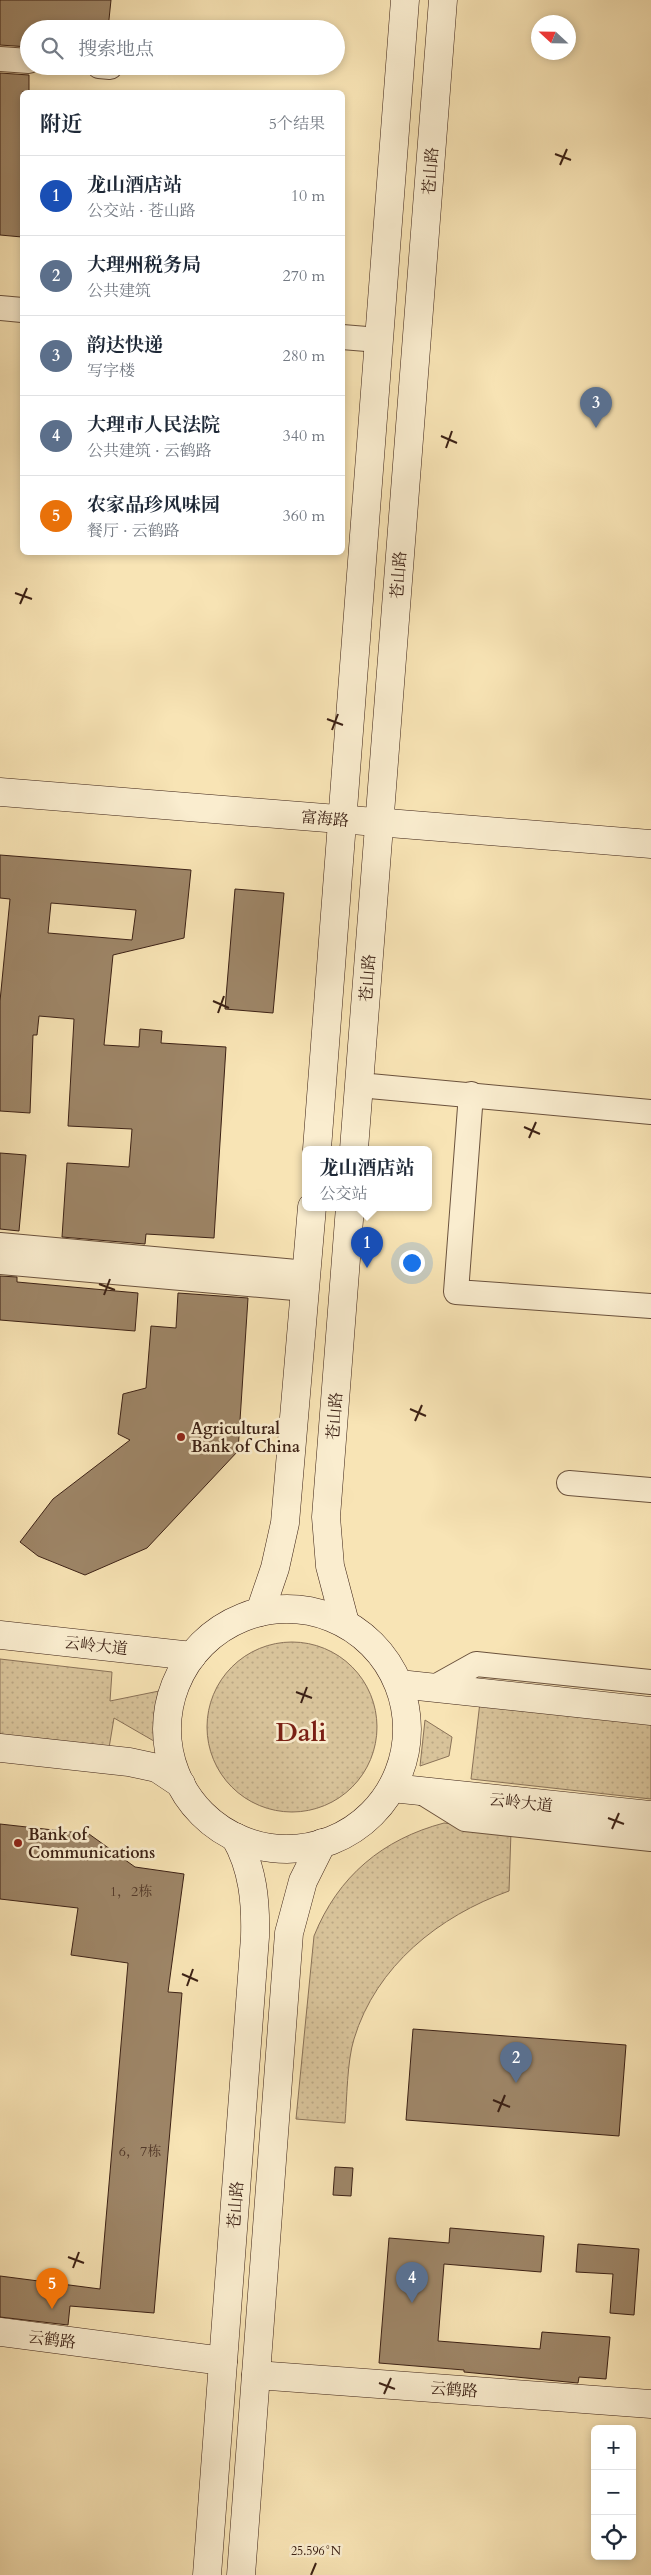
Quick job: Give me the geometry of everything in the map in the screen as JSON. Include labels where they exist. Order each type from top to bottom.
[{"type":"main road","points":[[317,1146],[405,0]]},
{"type":"main road","name":"苍山路","points":[[354,1146],[443,0]]},
{"type":"main road","name":"富海路","points":[[0,792],[651,844]]},
{"type":"main road","points":[[260,1612],[275,1568],[285,1523],[312,1211]]},
{"type":"main road","name":"苍山路","points":[[345,1623],[330,1566],[326,1518],[350,1211]]},
{"type":"main road","points":[[295,1609],[318,1612],[345,1623],[376,1646],[389,1664],[399,1684],[406,1710],[407,1737],[402,1763],[392,1788],[377,1808],[359,1825],[314,1846],[274,1848],[236,1837],[214,1824],[196,1806],[181,1784],[171,1756],[168,1719],[172,1697],[180,1676],[192,1656],[217,1631],[249,1615],[260,1612],[295,1609]]},
{"type":"main road","name":"云岭大道","points":[[0,1635],[192,1656]]},
{"type":"main road","points":[[399,1684],[651,1711]]},
{"type":"main road","points":[[0,1748],[129,1762],[157,1768],[181,1784]]},
{"type":"main road","name":"云岭大道","points":[[392,1788],[651,1815]]},
{"type":"main road","name":"苍山路","points":[[207,2575],[255,1922],[251,1879],[236,1837]]},
{"type":"main road","name":"苍山路","points":[[241,2575],[289,1933],[303,1881],[322,1843]]},
{"type":"main road","name":"云鹤路","points":[[0,2332],[223,2361]]},
{"type":"main road","name":"云鹤路","points":[[256,2375],[651,2404]]},
{"type":"street","points":[[0,59],[20,60]]},
{"type":"street","points":[[0,308],[20,310]]},
{"type":"street","points":[[345,337],[379,340]]},
{"type":"street","points":[[359,1085],[651,1112]]},
{"type":"street","points":[[470,1094],[456,1292],[651,1306]]},
{"type":"street","points":[[0,1245],[306,1281]]},
{"type":"street","points":[[0,1262],[306,1281]]},
{"type":"street","points":[[569,1483],[651,1490]]},
{"type":"street","points":[[433,1688],[476,1664],[651,1682]]},
{"type":"street","points":[[420,1791],[465,1819],[651,1839]]},
{"type":"shaded area","points":[[300,1642],[325,1648],[346,1661],[358,1673],[374,1702],[377,1727],[376,1744],[371,1760],[358,1781],[346,1793],[317,1809],[284,1812],[259,1806],[238,1793],[226,1781],[210,1752],[207,1719],[213,1694],[226,1673],[238,1661],[267,1645]]},
{"type":"shaded area","points":[[0,1659],[112,1672],[110,1701],[164,1690],[159,1744],[114,1718],[109,1748],[0,1737]]},
{"type":"shaded area","points":[[480,1702],[651,1721],[651,1799],[471,1779]]},
{"type":"shaded area","points":[[425,1720],[452,1737],[449,1756],[420,1766]]},
{"type":"shaded area","points":[[444,1823],[511,1831],[509,1891],[458,1914],[435,1930],[413,1947],[394,1967],[378,1989],[364,2013],[354,2039],[349,2069],[345,2123],[296,2119],[314,1936],[324,1915],[336,1895],[365,1863],[401,1839]]},
{"type":"building","points":[[0,0],[111,0],[109,20],[20,20],[20,46],[0,45]]},
{"type":"building","points":[[0,73],[29,75],[29,90],[20,90],[20,237],[0,235]]},
{"type":"building","points":[[0,855],[191,870],[184,938],[113,955],[104,1045],[139,1047],[140,1029],[162,1031],[161,1043],[226,1047],[214,1238],[146,1234],[145,1244],[62,1237],[67,1163],[129,1167],[132,1129],[68,1126],[74,1019],[39,1016],[37,1035],[33,1035],[30,1113],[0,1111],[0,1001],[10,899],[0,898]],"holes":[[[51,903],[136,910],[132,940],[48,933]]]},
{"type":"building","points":[[235,889],[284,893],[273,1013],[225,1009]]},
{"type":"building","points":[[0,1153],[26,1155],[19,1231],[0,1229]]},
{"type":"building","points":[[0,1276],[17,1277],[17,1282],[138,1293],[135,1331],[0,1320]]},
{"type":"building","name":"Agricultural Bank of China","points":[[178,1293],[248,1298],[238,1451],[147,1548],[85,1575],[38,1556],[20,1542],[53,1499],[130,1440],[118,1434],[123,1394],[146,1388],[151,1326],[176,1328]]},
{"type":"building","points":[[0,1824],[89,1834],[135,1867],[184,1874],[168,1992],[182,1993],[154,2313],[70,2306],[68,2325],[0,2317],[0,2276],[100,2289],[128,1963],[71,1955],[78,1908],[0,1899]]},
{"type":"building","points":[[413,2029],[626,2045],[619,2136],[406,2120]]},
{"type":"building","points":[[335,2167],[353,2168],[351,2196],[333,2195]]},
{"type":"building","points":[[450,2228],[544,2236],[541,2272],[444,2264],[438,2341],[540,2349],[542,2332],[610,2337],[606,2379],[579,2377],[578,2383],[464,2372],[464,2370],[379,2363],[389,2238],[449,2243]]},
{"type":"building","points":[[578,2244],[639,2249],[634,2315],[610,2313],[613,2274],[576,2272]]},
{"type":"place","name":"韵达快递","points":[[596,428]]},
{"type":"place","name":"龙山酒店站","points":[[367,1268]]},
{"type":"place","name":"Agricultural Bank of China","points":[[181,1437]]},
{"type":"place","name":"Bank of Communications","points":[[18,1843]]},
{"type":"place","name":"大理州税务局","points":[[516,2083]]},
{"type":"place","name":"大理市人民法院","points":[[412,2303]]},
{"type":"place","name":"农家品珍风味园","points":[[52,2309]]},
{"type":"district","name":"Dali","points":[[301,1732]]}]
